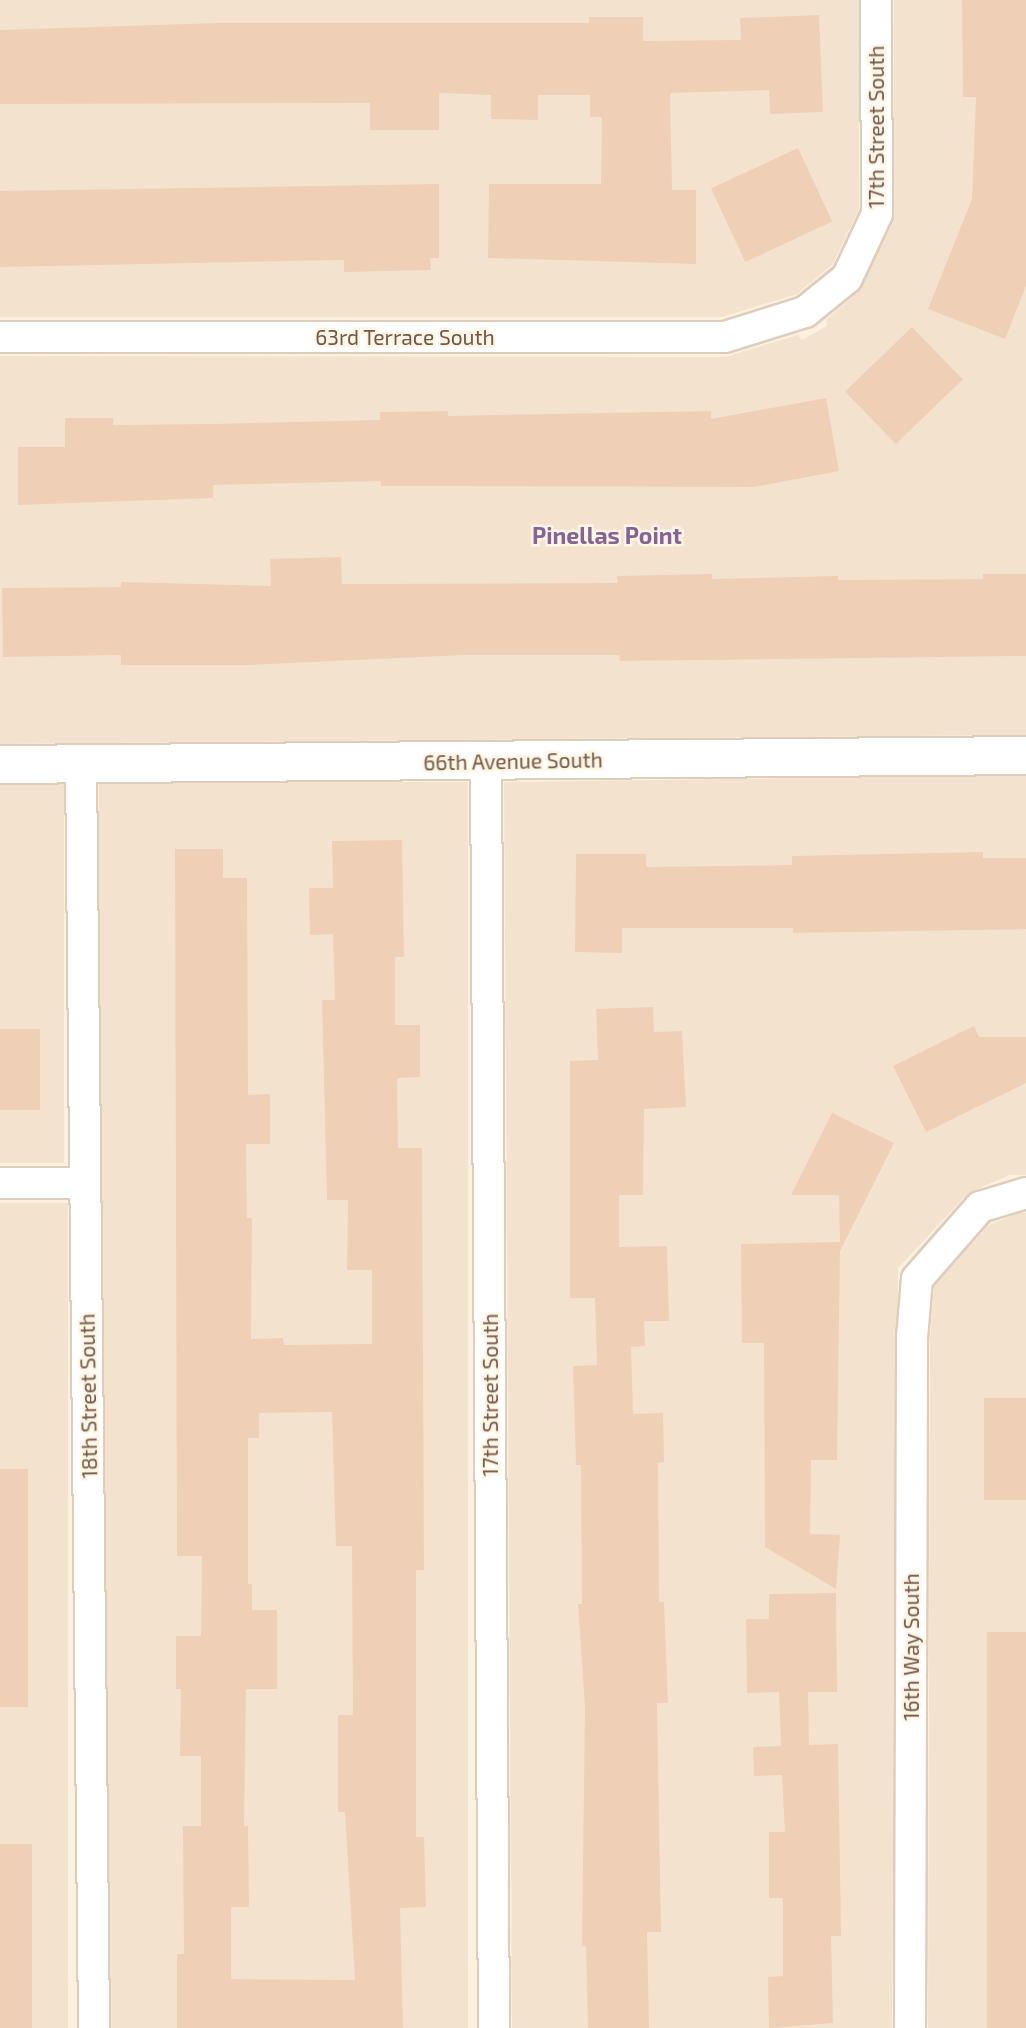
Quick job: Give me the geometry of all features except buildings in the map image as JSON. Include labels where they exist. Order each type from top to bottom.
[{"type":"street","name":"17th Street South","points":[[805,312],[847,278],[877,214],[876,0]]},
{"type":"street","name":"63rd Terrace South","points":[[0,337],[725,337],[805,312]]},
{"type":"street","name":"66th Avenue South","points":[[0,764],[486,762],[1026,755]]},
{"type":"street","name":"17th Street South","points":[[486,762],[494,2028]]},
{"type":"street","name":"18th Street South","points":[[81,764],[94,2028]]},
{"type":"street","points":[[0,1183],[85,1183]]},
{"type":"street","name":"16th Way South","points":[[910,2028],[912,1338],[917,1279],[923,1268],[980,1207],[1026,1194]]},
{"type":"shaded area","points":[[0,0],[859,0],[859,209],[833,264],[797,294],[722,317],[0,317]]},
{"type":"shaded area","points":[[894,0],[1026,0],[1026,735],[0,744],[0,356],[725,357],[798,335],[802,340],[827,326],[826,320],[857,293],[893,223]]},
{"type":"shaded area","points":[[1026,775],[1026,1175],[1010,1175],[968,1193],[898,1268],[892,2028],[512,2028],[504,782]]},
{"type":"shaded area","points":[[99,782],[468,782],[468,2028],[99,2028]]},
{"type":"shaded area","points":[[0,784],[64,784],[64,1163],[0,1163]]},
{"type":"shaded area","points":[[0,1203],[68,1203],[68,2028],[0,2028]]},
{"type":"shaded area","points":[[1019,1213],[1026,1213],[1026,2028],[928,2028],[930,1339],[934,1286],[989,1225]]},
{"type":"district","name":"Pinellas Point","points":[[607,535]]}]
